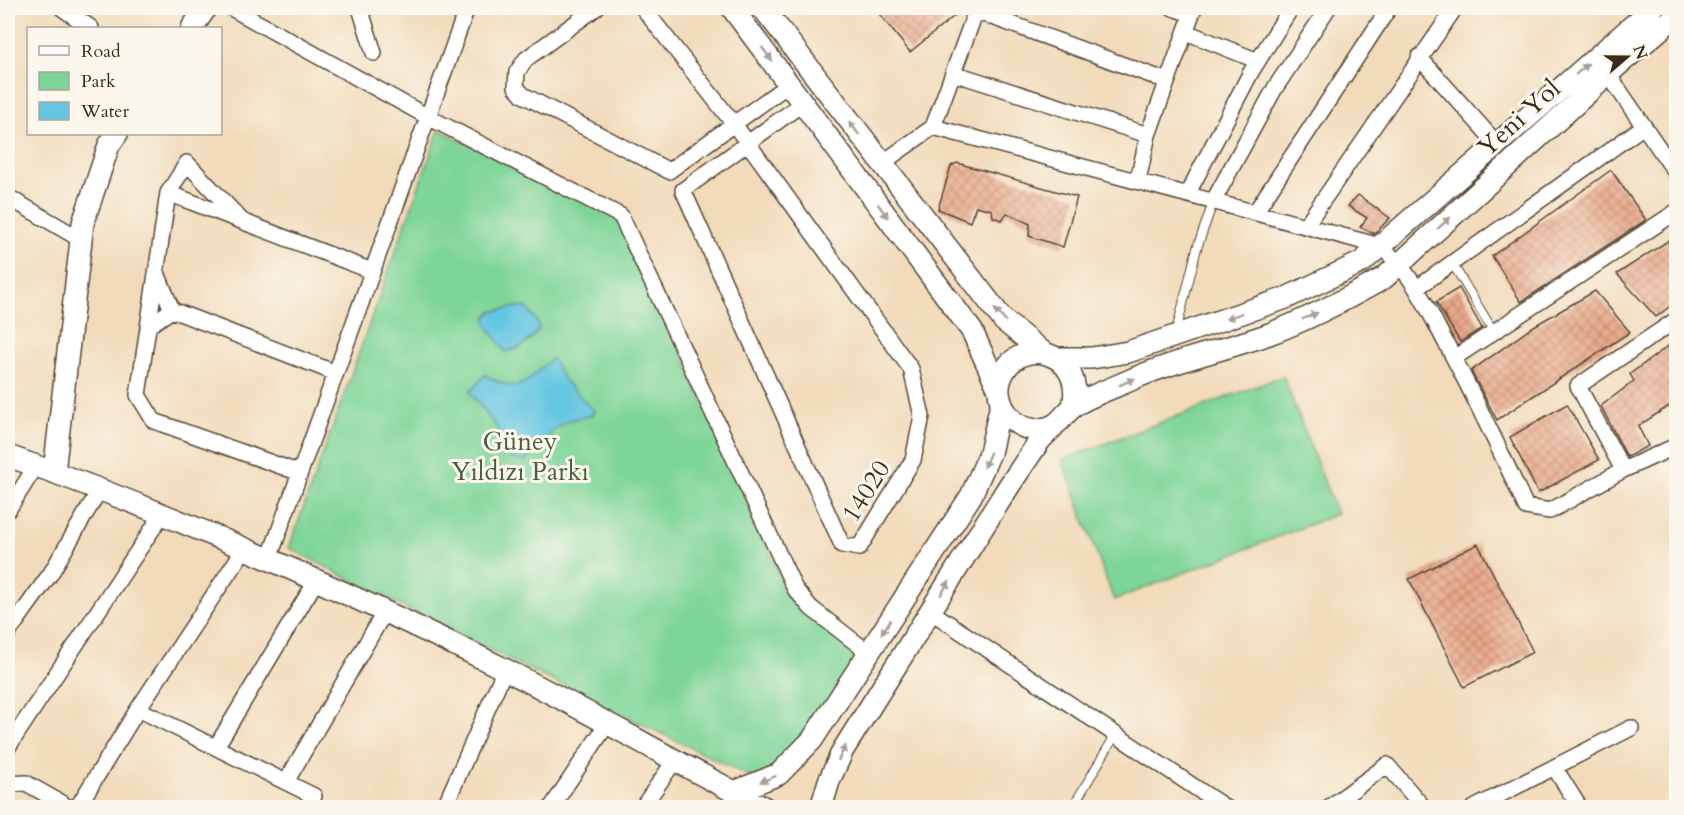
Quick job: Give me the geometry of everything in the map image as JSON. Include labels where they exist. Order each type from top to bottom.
[{"type":"main road","points":[[193,27],[206,8]]},
{"type":"main road","points":[[732,8],[972,331],[1007,415],[1018,424],[1040,430],[1053,427]]},
{"type":"main road","points":[[763,8],[1004,321],[1068,368],[1075,380],[1076,393],[1073,406],[1064,420],[1040,440],[1009,486],[843,750],[821,807]]},
{"type":"main road","points":[[734,792],[779,774],[812,740],[869,653],[971,496],[990,453],[1001,378],[1008,366],[1018,357],[1031,353],[1092,358],[1128,352],[1287,298],[1362,262],[1653,8]]},
{"type":"main road","name":"Yeni Yol","points":[[1073,406],[1146,374],[1269,334],[1341,303],[1384,279],[1608,74],[1677,16]]},
{"type":"main road","points":[[45,469],[82,223],[109,145],[116,135]]},
{"type":"main road","points":[[8,456],[163,513],[269,559],[505,669],[760,806]]},
{"type":"street","points":[[62,8],[90,27]]},
{"type":"street","points":[[231,8],[428,117],[621,216],[795,589],[811,608],[869,653]]},
{"type":"street","points":[[360,8],[374,53]]},
{"type":"street","points":[[269,559],[467,8]]},
{"type":"street","points":[[596,8],[526,59],[517,72],[516,87],[523,95],[669,171],[672,184],[683,190],[803,104]]},
{"type":"street","points":[[643,8],[734,124],[747,144]]},
{"type":"street","points":[[1138,180],[1148,135],[1193,11],[1173,8]]},
{"type":"street","points":[[1214,200],[1275,88],[1328,8]]},
{"type":"street","points":[[1256,211],[1389,8]]},
{"type":"street","points":[[1306,225],[1419,57],[1455,8]]},
{"type":"street","points":[[881,164],[933,127],[977,9],[1167,81]]},
{"type":"street","points":[[1188,193],[1286,9]]},
{"type":"street","points":[[1186,32],[1258,61]]},
{"type":"street","points":[[1419,57],[1497,144]]},
{"type":"street","points":[[953,73],[1148,135]]},
{"type":"street","points":[[1608,74],[1677,173]]},
{"type":"street","points":[[669,171],[789,84]]},
{"type":"street","points":[[1417,288],[1644,126]]},
{"type":"street","points":[[933,127],[1256,211],[1380,246],[1401,263],[1417,288],[1454,358],[1526,507],[1550,511],[1623,470],[1677,446]]},
{"type":"street","name":"14020","points":[[683,190],[842,545],[858,548],[914,460],[922,416],[911,369],[747,144]]},
{"type":"street","points":[[242,221],[187,163],[168,193],[138,395],[154,421],[300,473]]},
{"type":"street","points":[[168,193],[372,271]]},
{"type":"street","points":[[8,197],[81,239]]},
{"type":"street","points":[[1454,358],[1677,212]]},
{"type":"street","points":[[156,270],[172,310],[336,373]]},
{"type":"street","points":[[148,326],[172,310]]},
{"type":"street","points":[[1623,470],[1578,386],[1677,320]]},
{"type":"street","points":[[8,510],[45,469]]},
{"type":"street","points":[[8,633],[51,573],[100,489]]},
{"type":"street","points":[[8,747],[163,513]]},
{"type":"street","points":[[77,807],[138,709],[245,548]]},
{"type":"street","points":[[216,747],[315,581]]},
{"type":"street","points":[[930,611],[1226,807]]},
{"type":"street","points":[[286,782],[384,613]]},
{"type":"street","points":[[444,807],[505,669]]},
{"type":"street","points":[[138,709],[314,796]]},
{"type":"street","points":[[551,807],[607,724]]},
{"type":"street","points":[[1474,807],[1631,728]]},
{"type":"street","points":[[642,807],[675,760]]},
{"type":"street","points":[[1336,805],[1388,765],[1424,807]]},
{"type":"street","points":[[1554,767],[1580,807]]},
{"type":"street","points":[[8,784],[26,783],[70,807]]},
{"type":"lane","points":[[1174,336],[1197,248],[1214,200]]},
{"type":"lane","points":[[1452,263],[1494,332]]},
{"type":"lane","points":[[1072,807],[1116,734]]},
{"type":"green space","name":"Güney Yıldızı Parkı","points":[[439,130],[621,216],[780,575],[869,653],[783,764],[753,778],[444,628],[289,548]]},
{"type":"green space","points":[[1283,376],[1337,514],[1114,600],[1062,460]]},
{"type":"water","points":[[526,307],[538,323],[539,329],[525,344],[505,351],[487,325],[486,318],[491,312]]},
{"type":"water","points":[[552,358],[564,380],[594,411],[592,415],[570,420],[556,428],[525,461],[509,458],[503,448],[497,428],[470,392],[485,375],[508,385],[523,384]]},
{"type":"building","points":[[889,8],[964,8],[910,52],[880,15]]},
{"type":"building","points":[[957,163],[1077,197],[1063,247],[1029,236],[1030,224],[1007,213],[1002,220],[993,217],[992,210],[976,206],[970,222],[938,209],[951,166]]},
{"type":"building","points":[[1611,170],[1646,220],[1521,302],[1492,256]]},
{"type":"building","points":[[1358,195],[1390,218],[1374,234],[1360,227],[1367,218],[1348,206]]},
{"type":"building","points":[[1677,235],[1677,301],[1656,317],[1617,274]]},
{"type":"building","points":[[1459,288],[1482,328],[1460,342],[1436,302]]},
{"type":"building","points":[[1595,291],[1630,332],[1497,420],[1471,371],[1534,326]]},
{"type":"building","points":[[1671,344],[1677,352],[1677,401],[1638,426],[1648,446],[1627,457],[1601,406],[1634,381],[1630,374]]},
{"type":"building","points":[[1567,404],[1599,460],[1538,493],[1510,437]]},
{"type":"building","points":[[1478,544],[1533,652],[1464,687],[1409,579]]}]
